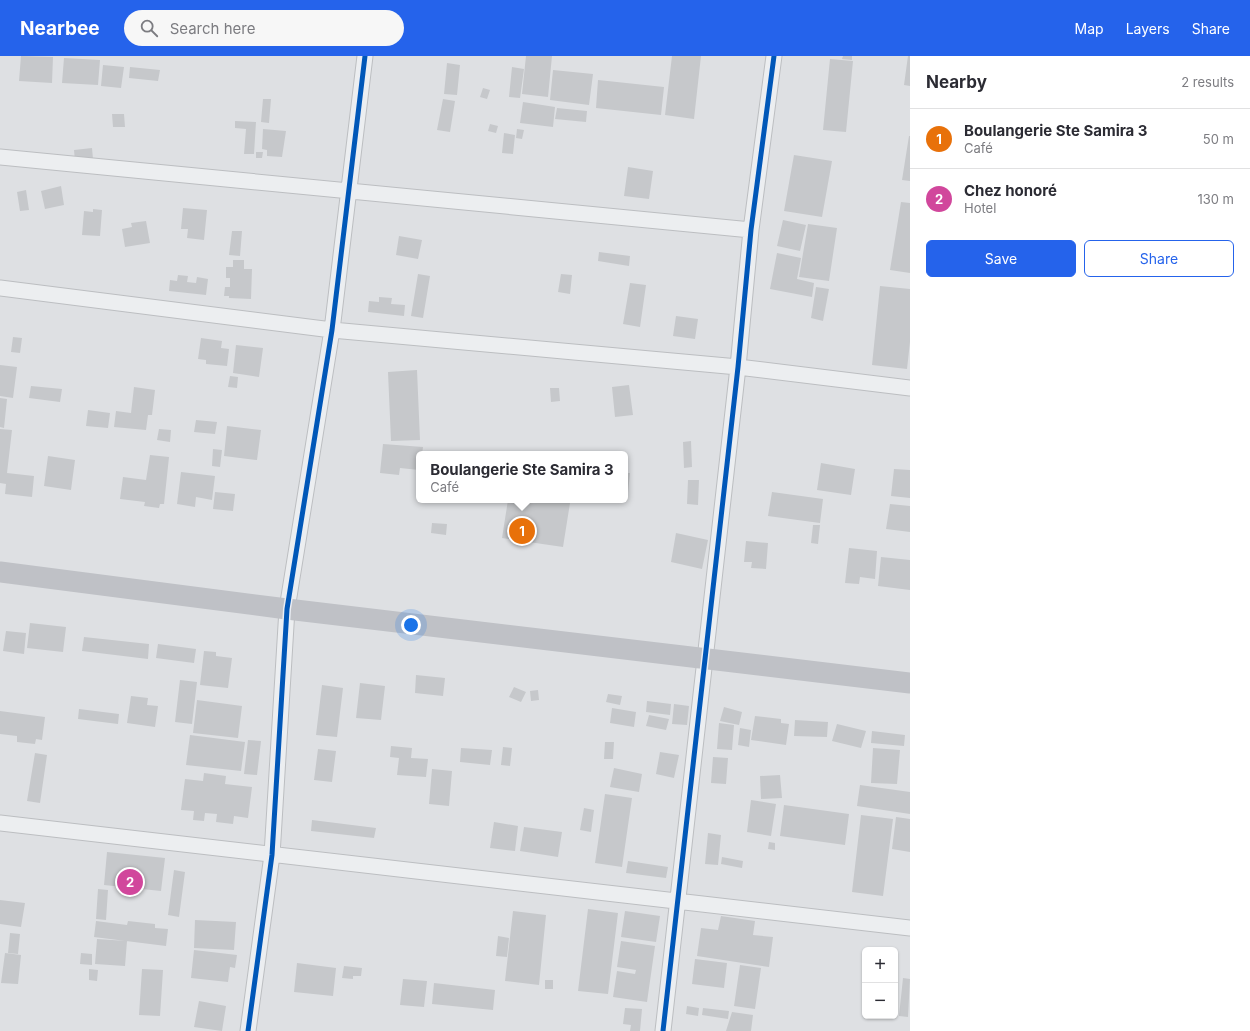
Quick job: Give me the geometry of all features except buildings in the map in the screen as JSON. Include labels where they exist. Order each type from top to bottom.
[{"type":"street","points":[[248,1031],[272,855],[288,609],[332,330],[365,56]]},
{"type":"street","points":[[663,1031],[738,368],[751,230],[774,56]]},
{"type":"street","points":[[0,157],[751,230]]},
{"type":"street","points":[[0,288],[332,330],[738,368],[910,388]]},
{"type":"street","points":[[0,572],[288,609],[705,657],[910,683]]},
{"type":"street","points":[[0,823],[677,903],[910,928]]},
{"type":"cycle path","points":[[248,1031],[272,855],[287,609],[332,330],[365,56]]},
{"type":"cycle path","points":[[663,1031],[738,367],[751,230],[774,56]]},
{"type":"place","name":"Boulangerie Ste Samira 3","points":[[522,531]]},
{"type":"place","name":"Chez honoré","points":[[130,882]]}]
